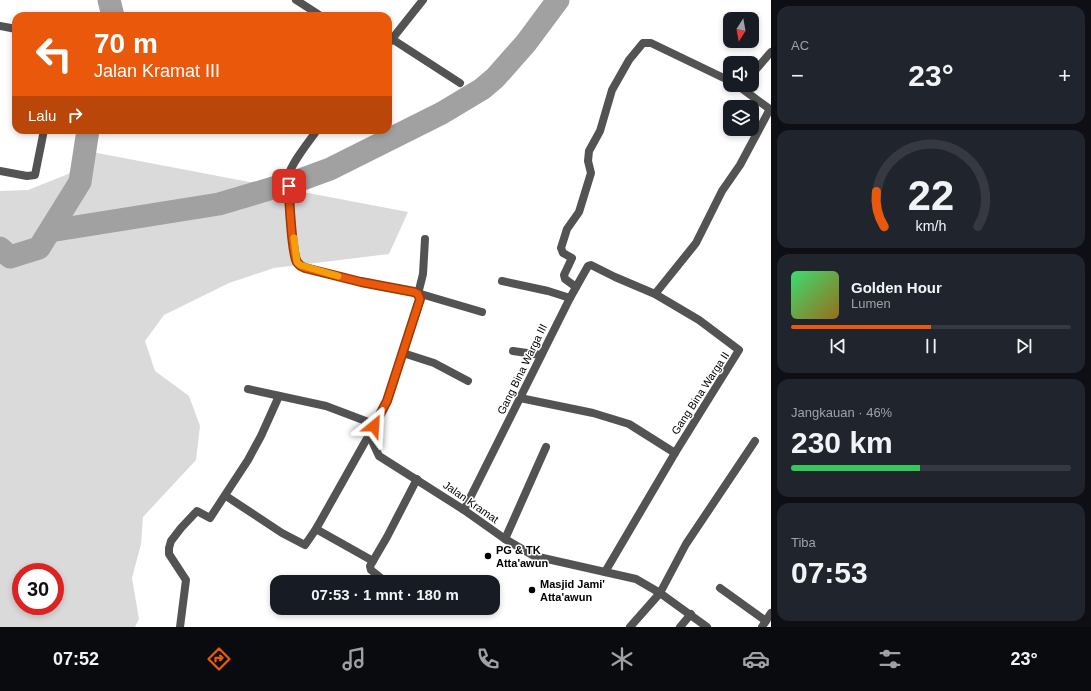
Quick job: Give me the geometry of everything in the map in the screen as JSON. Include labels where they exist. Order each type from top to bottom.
[{"type":"street","points":[[296,0],[315,12]]},
{"type":"street","points":[[392,39],[423,0]]},
{"type":"street","points":[[0,26],[12,28]]},
{"type":"street","points":[[576,287],[564,279],[564,275],[572,258],[562,252],[561,248],[567,229],[579,212],[591,173],[588,161],[589,151],[600,131],[612,90],[629,60],[643,43],[651,42],[723,78]]},
{"type":"street","points":[[392,43],[460,83]]},
{"type":"street","points":[[759,66],[771,52]]},
{"type":"street","points":[[655,294],[696,243],[722,191],[740,165],[770,110],[747,92]]},
{"type":"street","points":[[0,171],[33,176],[37,172],[43,134]]},
{"type":"street","points":[[314,134],[302,151],[288,176],[297,262],[305,268],[418,294],[482,312]]},
{"type":"street","name":"Jalan Kramat","points":[[425,239],[423,274],[418,294],[420,299],[387,401],[374,426],[373,444],[379,456],[417,479],[505,539],[534,556],[636,579],[660,593],[707,627]]},
{"type":"street","name":"Gang Bina Warga III","points":[[464,510],[570,298],[588,266],[591,265],[615,277]]},
{"type":"street","name":"Gang Bina Warga II","points":[[605,572],[675,453],[740,350],[699,320],[655,294],[615,277]]},
{"type":"street","points":[[502,281],[548,291],[570,298]]},
{"type":"street","points":[[513,352],[542,355]]},
{"type":"street","points":[[403,353],[434,363],[468,381]]},
{"type":"street","points":[[226,496],[303,545],[306,545],[374,426],[371,423],[326,406],[248,389]]},
{"type":"street","points":[[180,627],[186,580],[169,554],[169,545],[181,528],[197,511],[210,518],[226,496],[262,436],[279,396]]},
{"type":"street","points":[[520,398],[593,413],[629,424],[675,453]]},
{"type":"street","points":[[630,627],[660,593],[686,544],[755,441]]},
{"type":"street","points":[[505,539],[546,447]]},
{"type":"street","points":[[377,575],[370,569],[373,561],[387,538],[417,479]]},
{"type":"street","points":[[316,529],[373,561]]},
{"type":"street","points":[[720,588],[764,624],[771,613]]},
{"type":"street","points":[[680,627],[691,614]]},
{"type":"shaded area","points":[[92,152],[408,212],[389,254],[274,268],[229,283],[164,315],[145,341],[155,371],[189,396],[200,426],[196,460],[143,517],[141,544],[132,578],[139,619],[135,627],[0,627],[0,191],[28,190],[68,174]]},
{"type":"waterway","points":[[109,0],[112,12]]},
{"type":"waterway","points":[[50,231],[219,204],[300,180],[330,169],[442,113],[482,89],[495,78],[526,43],[558,0]]},
{"type":"waterway","points":[[0,248],[10,257],[39,248],[80,182],[87,134]]},
{"type":"slow traffic","points":[[294,238],[297,262],[300,265],[305,268],[338,276]]},
{"type":"place","name":"PG & TK Atta'awun","points":[[488,556]]},
{"type":"place","name":"Masjid Jami' Atta'awun","points":[[532,590]]},
{"type":"route","points":[[289,186],[294,245],[297,262],[300,265],[305,268],[361,282],[414,292],[418,294],[420,299],[387,401],[374,426]]}]
